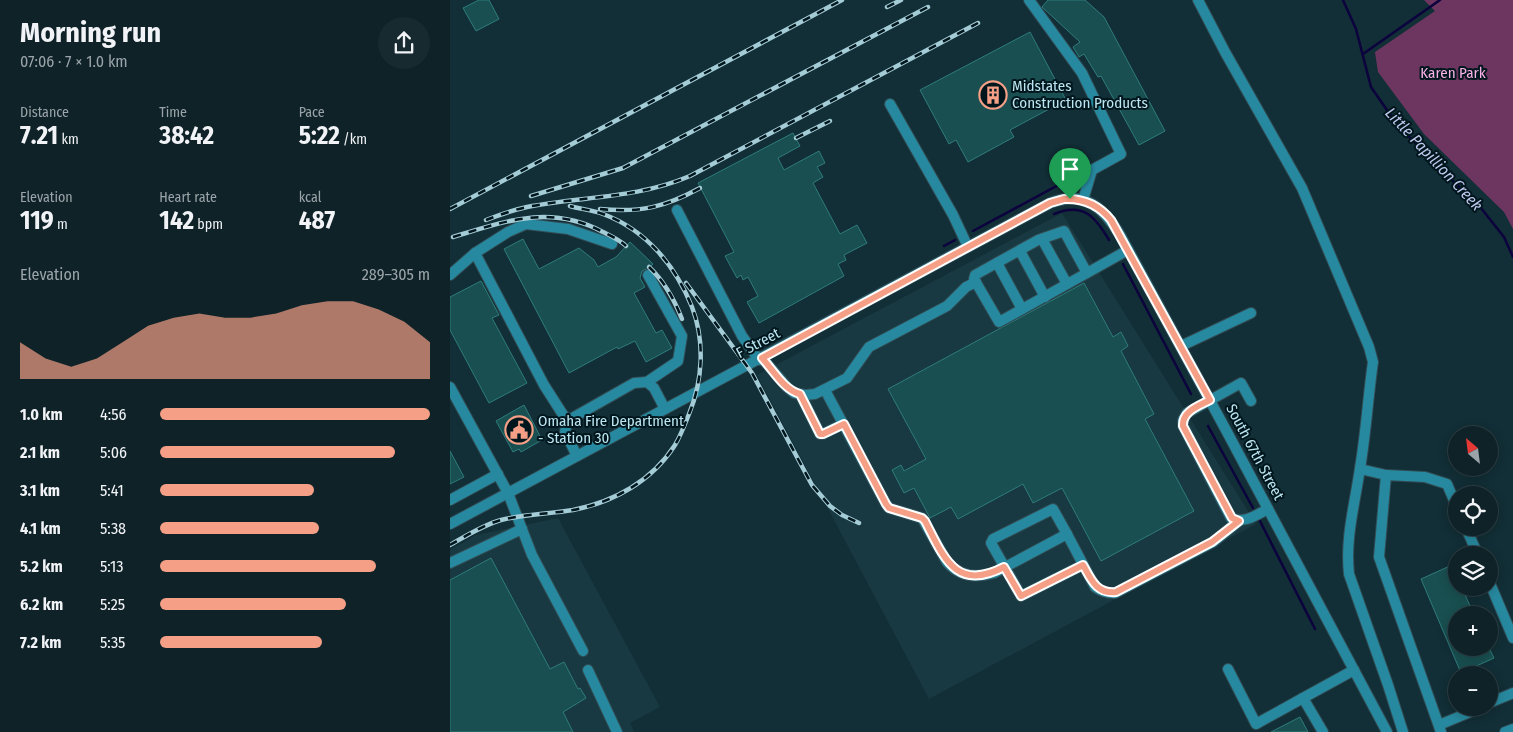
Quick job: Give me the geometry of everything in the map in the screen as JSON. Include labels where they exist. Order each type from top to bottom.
[{"type":"street","points":[[1029,0],[1082,73],[1121,154],[1092,170],[1083,200]]},
{"type":"street","points":[[1198,0],[1225,52],[1302,188],[1369,348],[1373,362],[1360,469],[1349,526],[1347,555],[1349,574],[1403,732]]},
{"type":"street","points":[[890,104],[953,215],[968,247]]},
{"type":"street","name":"F Street","points":[[450,524],[1050,203],[1064,199],[1083,200]]},
{"type":"street","name":"South 67th Street","points":[[1083,200],[1106,213],[1128,250],[1387,732]]},
{"type":"street","points":[[677,210],[742,336],[794,393],[815,394],[848,378],[869,347],[947,306],[966,287],[976,282]]},
{"type":"street","points":[[450,275],[475,253],[508,232],[526,224],[568,229],[612,244]]},
{"type":"street","points":[[1087,274],[1064,232],[1042,239],[975,275],[976,282],[999,322],[1087,274],[1128,250]]},
{"type":"street","points":[[1042,239],[1067,284]]},
{"type":"street","points":[[1020,251],[1045,297]]},
{"type":"street","points":[[475,253],[544,385],[567,421],[565,432],[577,456]]},
{"type":"street","points":[[997,263],[1022,310]]},
{"type":"street","points":[[567,421],[634,383],[647,382],[678,361],[682,336],[648,275]]},
{"type":"street","points":[[1181,346],[1251,313]]},
{"type":"street","points":[[647,382],[654,388],[665,409]]},
{"type":"street","points":[[1239,521],[1232,518],[1183,426],[1183,420],[1187,413],[1241,383],[1251,401]]},
{"type":"street","points":[[450,387],[508,493],[532,555],[583,651]]},
{"type":"street","points":[[825,390],[886,504],[889,508],[922,518],[952,568],[960,573],[972,576],[985,576],[1067,534]]},
{"type":"street","points":[[800,394],[820,434],[844,424]]},
{"type":"street","points":[[1360,469],[1386,475],[1426,477],[1447,484],[1448,486]]},
{"type":"street","points":[[450,500],[498,474]]},
{"type":"street","points":[[1386,475],[1379,557],[1440,729],[1465,716]]},
{"type":"street","points":[[1083,565],[1021,596],[991,544],[993,539],[1052,509],[1096,587],[1101,591],[1109,593],[1116,592],[1212,542],[1239,521],[1246,520],[1268,509]]},
{"type":"street","points":[[450,563],[522,529]]},
{"type":"street","points":[[1495,596],[1513,638]]},
{"type":"street","points":[[1228,669],[1256,724],[1354,670]]},
{"type":"street","points":[[588,670],[617,732]]},
{"type":"street","points":[[1498,700],[1513,693]]},
{"type":"street","points":[[1302,698],[1323,732]]},
{"type":"street","points":[[1505,732],[1513,729]]},
{"type":"shaded area","points":[[1062,213],[1256,524],[929,699],[757,375]]},
{"type":"shaded area","points":[[558,518],[660,707],[630,723],[634,732],[450,732],[450,550],[476,535]]},
{"type":"green space","name":"Karen Park","points":[[1424,0],[1513,0],[1513,229],[1504,212],[1424,134],[1378,72],[1375,52],[1435,11]]},
{"type":"building","points":[[479,0],[489,0],[499,19],[476,31],[463,8]]},
{"type":"building","points":[[1048,0],[1085,0],[1104,17],[1165,131],[1139,145],[1101,76],[1098,77],[1084,54],[1079,57],[1073,47],[1080,42],[1042,7]]},
{"type":"building","name":"Midstates Construction Products","points":[[1030,32],[1066,100],[1010,130],[1014,137],[968,162],[956,140],[949,144],[920,90]]},
{"type":"building","points":[[793,133],[800,146],[778,158],[784,170],[819,151],[825,163],[817,167],[823,177],[813,183],[840,234],[857,225],[867,243],[844,255],[846,260],[838,264],[844,276],[759,323],[747,302],[758,296],[748,277],[743,280],[741,275],[737,278],[725,256],[734,252],[698,183]]},
{"type":"building","points":[[523,239],[539,269],[579,248],[594,260],[598,267],[616,257],[630,242],[653,264],[642,271],[640,278],[645,287],[634,293],[656,333],[662,330],[672,348],[646,362],[635,341],[618,349],[617,347],[569,373],[504,249]]},
{"type":"building","points":[[481,281],[499,315],[492,318],[527,383],[489,403],[450,330],[450,297]]},
{"type":"building","points":[[1084,283],[1113,337],[1121,332],[1128,346],[1121,351],[1154,414],[1145,419],[1194,511],[1101,561],[1062,488],[1033,503],[1023,484],[958,519],[951,507],[930,518],[914,488],[904,493],[892,470],[901,465],[904,471],[926,459],[888,389]]},
{"type":"building","name":"Omaha Fire Department - Station 30","points":[[524,405],[542,440],[521,452],[519,449],[513,452],[496,421]]},
{"type":"building","points":[[450,451],[464,477],[450,484]]},
{"type":"building","points":[[491,558],[550,669],[564,662],[578,689],[580,688],[586,698],[563,712],[573,732],[450,732],[450,580]]},
{"type":"building","points":[[1448,567],[1448,596],[1466,596],[1470,606],[1448,606],[1448,642],[1421,579]]},
{"type":"building","points":[[1454,656],[1493,656],[1494,658],[1476,666],[1458,666]]},
{"type":"building","points":[[1300,717],[1308,732],[1271,732]]},
{"type":"waterway","name":"Little Papillion Creek","points":[[1343,0],[1356,29],[1371,87],[1396,123],[1481,208],[1504,237],[1513,257]]},
{"type":"waterway","points":[[1363,54],[1440,0]]},
{"type":"waterway","points":[[973,231],[1088,169]]},
{"type":"waterway","points":[[1054,214],[1073,210],[1087,214],[1099,224],[1109,240]]},
{"type":"waterway","points":[[944,246],[955,240]]},
{"type":"waterway","points":[[1123,264],[1191,394]]},
{"type":"waterway","points":[[1208,426],[1253,508]]},
{"type":"waterway","points":[[1260,521],[1315,629]]},
{"type":"railway","points":[[450,209],[842,0]]},
{"type":"railway","points":[[887,7],[901,0]]},
{"type":"railway","points":[[531,196],[623,168],[928,7]]},
{"type":"railway","points":[[486,220],[527,207],[548,203],[650,189],[690,176],[978,23]]},
{"type":"railway","points":[[796,138],[830,121]]},
{"type":"railway","points":[[600,209],[628,210],[652,207],[675,200],[700,188]]},
{"type":"railway","points":[[450,545],[494,522],[519,516],[573,510],[603,502],[631,488],[666,458],[683,429],[694,401],[701,361],[699,333],[692,307],[677,277],[668,263],[646,239],[633,229],[595,211],[570,206]]},
{"type":"railway","points":[[453,237],[510,221],[546,217],[584,224],[626,246]]},
{"type":"railway","points":[[649,267],[668,291],[682,319]]},
{"type":"railway","points":[[686,283],[752,373],[812,485],[830,506],[842,515],[859,523]]},
{"type":"place","name":"Midstates Construction Products","points":[[993,95]]},
{"type":"place","name":"Omaha Fire Department - Station 30","points":[[519,430]]},
{"type":"route","points":[[1070,199],[1083,200],[1095,206],[1106,213],[1111,220],[1210,400],[1187,413],[1183,420],[1183,426],[1232,518],[1239,521],[1212,542],[1116,592],[1101,591],[1096,587],[1083,565],[1021,596],[1004,567],[985,576],[972,576],[960,573],[952,568],[922,518],[889,508],[886,504],[844,424],[820,434],[800,394],[794,393],[787,387],[762,358],[1050,203],[1070,199]]}]
